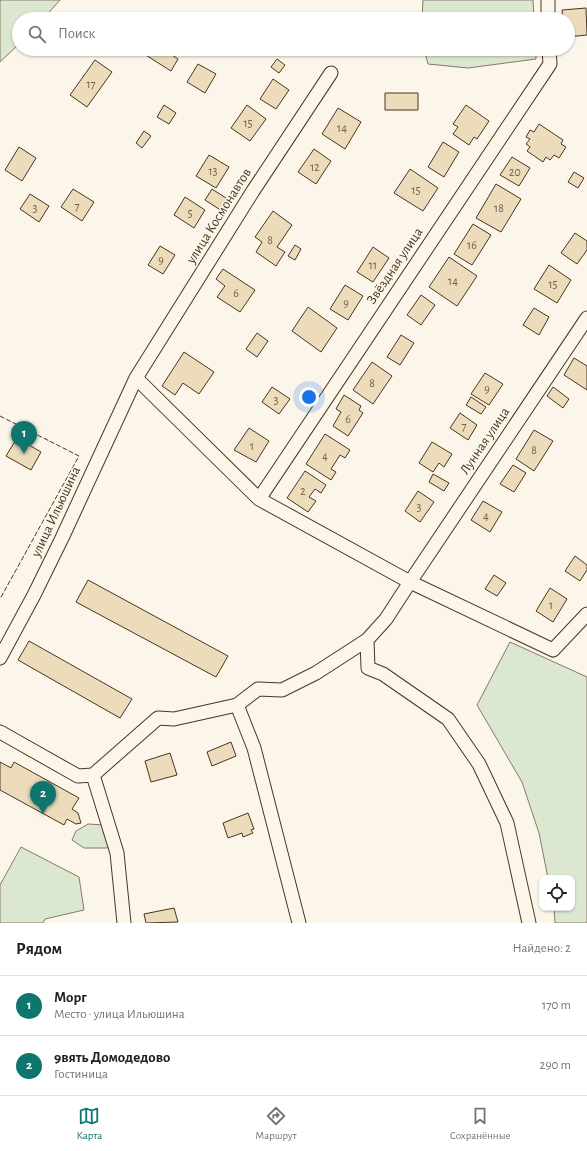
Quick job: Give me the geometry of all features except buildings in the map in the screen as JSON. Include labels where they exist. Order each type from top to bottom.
[{"type":"street","points":[[548,0],[548,12]]},
{"type":"street","name":"Звёздная улица","points":[[259,499],[550,64],[549,56]]},
{"type":"street","name":"улица Космонавтов","points":[[136,378],[253,191],[331,73]]},
{"type":"street","name":"Лунная улица","points":[[237,705],[258,689],[282,690],[316,673],[367,640],[386,619],[587,318]]},
{"type":"street","points":[[136,378],[259,499],[410,582],[553,650],[587,614]]},
{"type":"street","name":"улица Ильюшина","points":[[0,658],[34,595],[62,538],[136,378]]},
{"type":"street","points":[[367,640],[368,668],[390,679],[448,719],[478,764],[507,823],[529,923]]},
{"type":"street","points":[[0,732],[78,776],[93,775],[158,718],[174,719],[237,705],[254,748],[300,923]]},
{"type":"street","points":[[93,775],[117,853],[124,923]]},
{"type":"green space","points":[[0,0],[60,0],[49,12],[12,12],[12,51],[0,62]]},
{"type":"green space","points":[[423,0],[533,0],[534,12],[422,12]]},
{"type":"green space","points":[[426,56],[536,56],[536,59],[468,68],[428,64]]},
{"type":"green space","points":[[510,642],[587,677],[587,923],[555,923],[554,911],[575,911],[575,875],[547,875],[539,833],[522,782],[477,705]]},
{"type":"green space","points":[[88,824],[104,825],[110,842],[107,848],[84,848],[72,840],[76,831]]},
{"type":"green space","points":[[21,847],[79,877],[84,910],[45,919],[43,923],[0,923],[0,885]]},
{"type":"fence","points":[[0,416],[79,456],[0,599]]},
{"type":"place","name":"Морг","points":[[24,454]]},
{"type":"place","name":"9вять Домодедово","points":[[43,814]]}]
